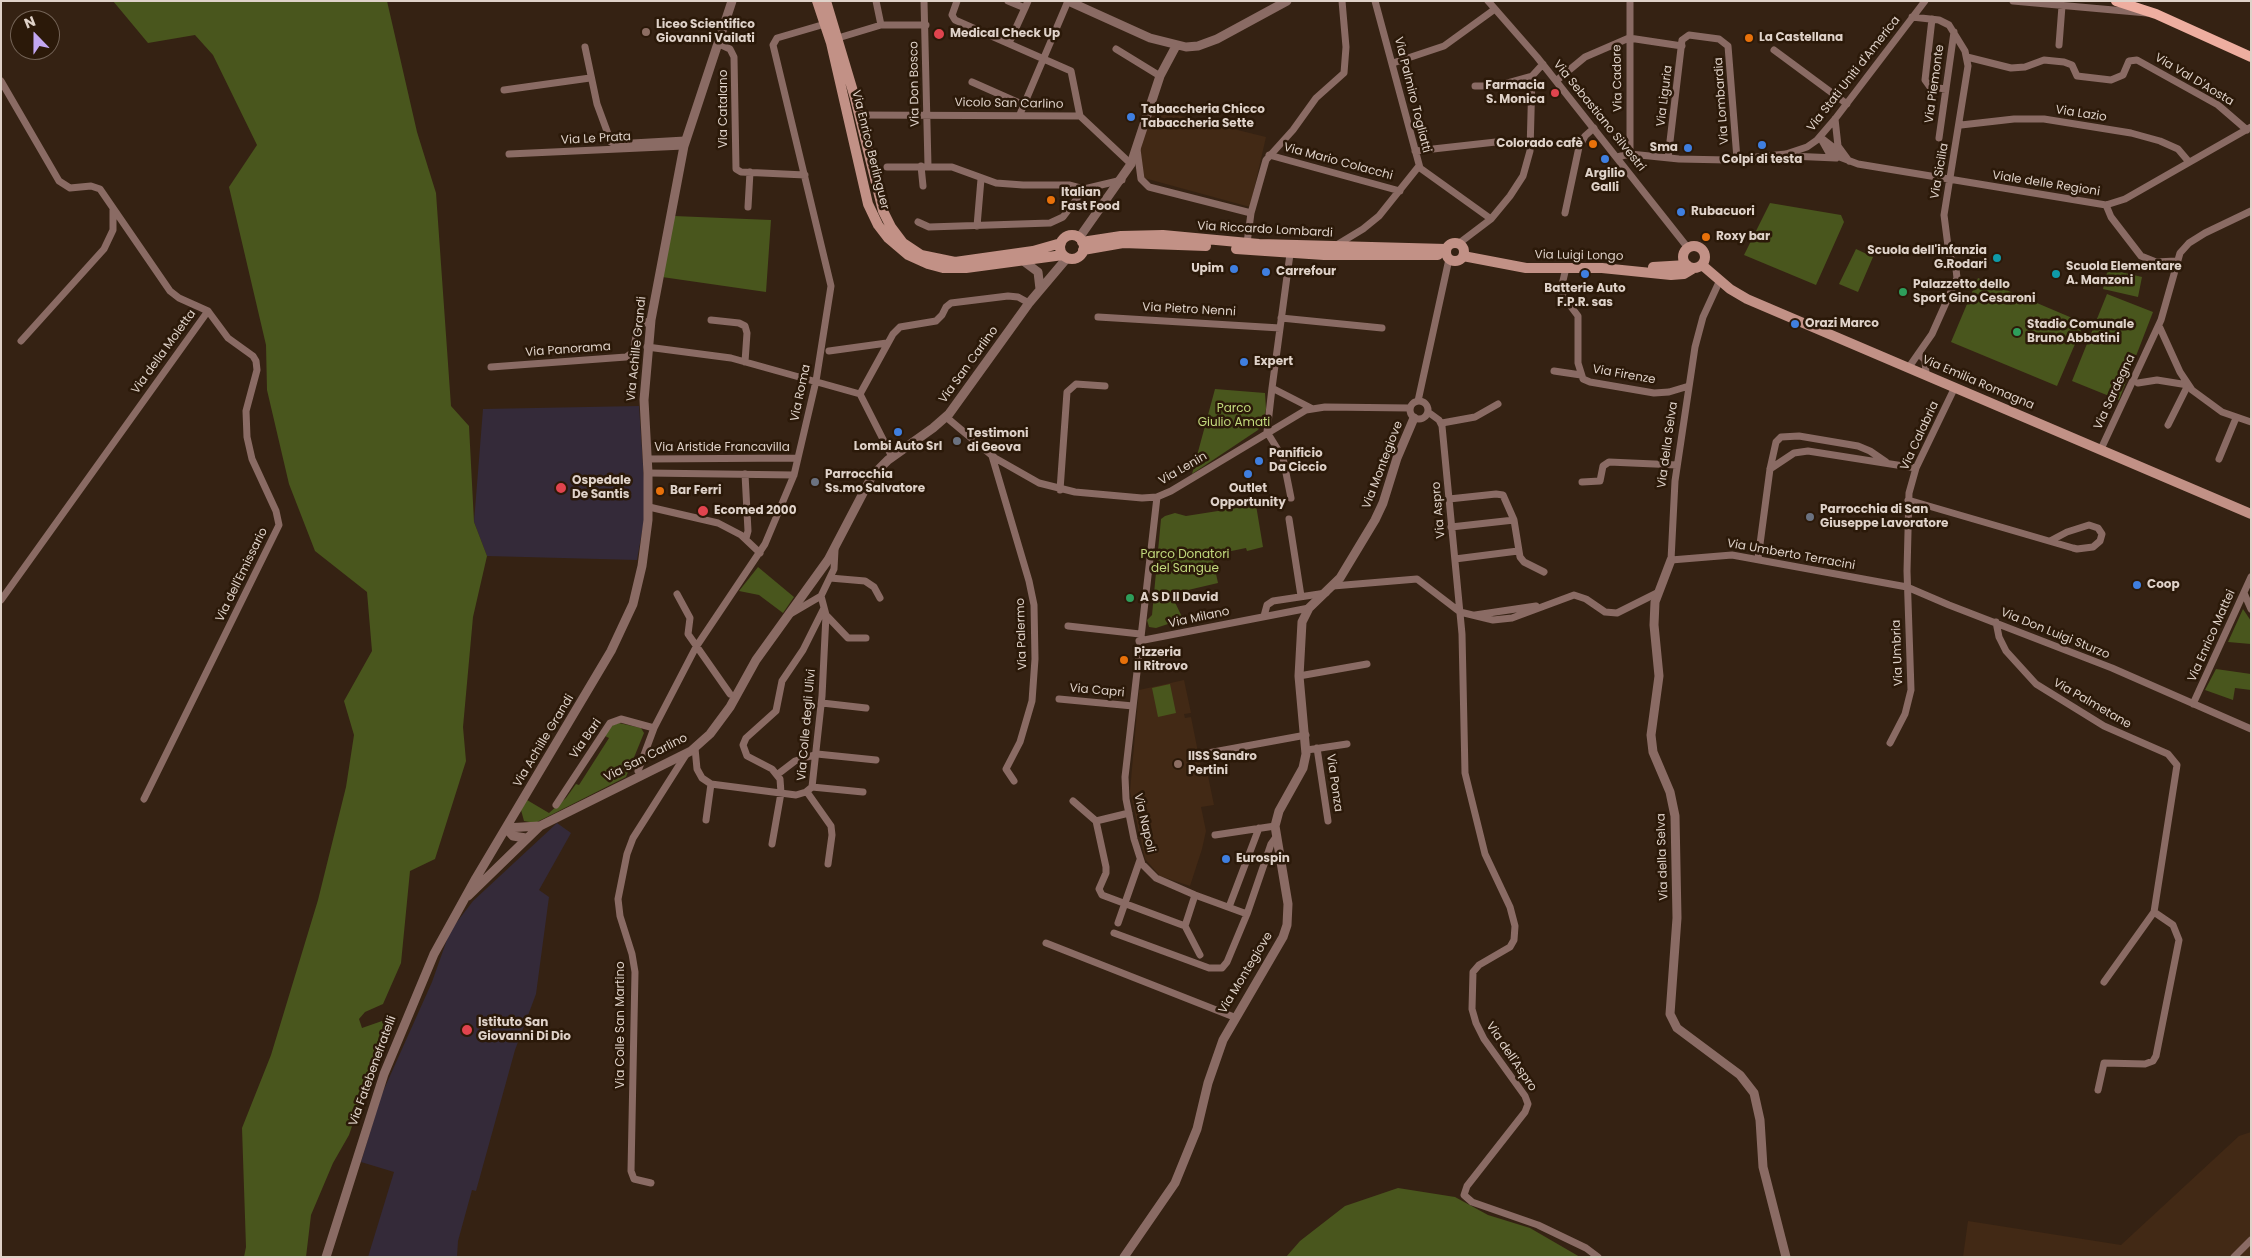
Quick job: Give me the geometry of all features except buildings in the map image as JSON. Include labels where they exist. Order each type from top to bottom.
[{"type":"main road","name":"Via Enrico Berlinguer","points":[[818,1],[868,204],[884,234],[906,253],[939,268],[966,268],[1065,256],[1077,258],[1082,244],[1069,236],[1061,243],[1033,251],[959,262],[931,259],[913,252],[896,234],[885,216],[864,115],[826,1]]},
{"type":"main road","points":[[2116,1],[2156,14],[2251,57]]},
{"type":"main road","name":"Via Riccardo Lombardi","points":[[1082,244],[1121,236],[1158,235],[1246,243],[1334,246],[1447,255]]},
{"type":"main road","points":[[1061,243],[1065,256]]},
{"type":"main road","name":"Via Riccardo Lombardi","points":[[1082,244],[1154,243],[1290,254],[1447,255]]},
{"type":"main road","points":[[1452,244],[1462,250],[1458,261],[1447,255],[1452,244]]},
{"type":"main road","points":[[1695,246],[1704,252],[1705,258],[1694,266],[1683,256],[1688,248],[1695,246]]},
{"type":"main road","name":"Via Luigi Longo","points":[[1462,250],[1521,261],[1588,262],[1667,267],[1694,266]]},
{"type":"main road","name":"Via Luigi Longo","points":[[1462,250],[1516,267],[1611,268],[1671,275],[1684,274],[1694,266]]},
{"type":"main road","name":"Via Emilia Romagna","points":[[1694,266],[1720,280],[1747,299],[1955,386],[2251,514]]},
{"type":"street","name":"Via Achille Grandi","points":[[463,902],[606,659],[629,615],[642,566],[649,507],[644,417],[650,320],[685,143],[732,1]]},
{"type":"street","points":[[876,1],[881,25]]},
{"type":"street","name":"Via Don Bosco","points":[[923,186],[927,114],[924,1]]},
{"type":"street","points":[[957,1],[952,15],[955,20],[1045,58],[1073,73],[1080,116]]},
{"type":"street","points":[[1008,1],[1027,5],[1009,43]]},
{"type":"street","points":[[1020,114],[1068,1],[1146,36],[1176,46],[1192,47],[1204,44],[1287,1]]},
{"type":"street","points":[[1246,243],[1264,166],[1269,155],[1290,134],[1316,98],[1344,73],[1346,47],[1342,1]]},
{"type":"street","name":"Via Palmiro Togliatti","points":[[1375,1],[1419,166],[1423,172],[1491,219]]},
{"type":"street","name":"Via Sebastiano Silvestri","points":[[1488,1],[1543,64],[1688,248]]},
{"type":"street","name":"Via Cadore","points":[[1630,1],[1630,154]]},
{"type":"street","name":"Via Stati Uniti d'America","points":[[1616,157],[1630,154],[1668,158],[1737,159],[1773,156],[1802,149],[1820,138],[1925,1]]},
{"type":"street","points":[[2013,1],[2124,13],[2156,14]]},
{"type":"street","points":[[2059,45],[2062,6]]},
{"type":"street","points":[[1393,64],[1440,48],[1495,9]]},
{"type":"street","points":[[1912,17],[1947,24],[1954,32]]},
{"type":"street","points":[[1932,20],[1925,80],[1929,86],[1946,89]]},
{"type":"street","name":"Via Roma","points":[[638,771],[654,728],[696,647],[760,553],[794,475],[816,381],[831,286],[773,45],[777,38],[825,24]]},
{"type":"street","points":[[838,38],[881,25],[926,25]]},
{"type":"street","name":"Via Sicilia","points":[[1909,367],[1932,334],[1957,278],[1956,269],[1950,257],[1944,222],[1961,125],[1968,66],[1967,57],[1954,32]]},
{"type":"street","name":"Via Piemonte","points":[[1939,138],[1954,32]]},
{"type":"street","name":"Via Lombardia","points":[[1685,36],[1719,39],[1725,42],[1729,52],[1737,159]]},
{"type":"street","name":"Via Liguria","points":[[1668,158],[1682,46],[1685,36]]},
{"type":"street","points":[[1556,81],[1585,57],[1629,38],[1682,46]]},
{"type":"street","name":"Via Catalano","points":[[717,43],[730,49],[734,56],[735,165],[738,171],[750,172]]},
{"type":"street","name":"Via Le Prata","points":[[585,46],[590,78],[602,121],[612,143],[685,143]]},
{"type":"street","points":[[1082,244],[1131,164],[1160,76],[1176,46]]},
{"type":"street","points":[[1116,49],[1160,76]]},
{"type":"street","points":[[1774,50],[1847,104]]},
{"type":"street","name":"Via Val D'Aosta","points":[[1967,57],[2014,68],[2044,60],[2064,62],[2072,65],[2077,76],[2111,80],[2123,75],[2129,61],[2137,60],[2218,105],[2249,128]]},
{"type":"street","points":[[1475,86],[1496,86],[1532,76],[1543,64]]},
{"type":"street","points":[[1462,250],[1514,192],[1527,166],[1530,145],[1532,76]]},
{"type":"street","points":[[504,90],[590,78]]},
{"type":"street","name":"Via della Moletta","points":[[1,81],[59,181],[70,188],[91,186],[98,188],[170,291],[182,300],[208,310],[1,600]]},
{"type":"street","points":[[972,82],[1024,105]]},
{"type":"street","name":"Vicolo San Carlino","points":[[864,115],[1020,114],[1080,116],[1131,164]]},
{"type":"street","name":"Via Lazio","points":[[1961,125],[2023,118],[2131,133],[2160,141],[2178,149],[2190,162]]},
{"type":"street","points":[[1835,119],[1838,146],[1849,162]]},
{"type":"street","points":[[1565,213],[1579,147],[1585,136],[1594,128]]},
{"type":"street","name":"Viale delle Regioni","points":[[1773,156],[1839,158],[1849,162],[1950,180],[2106,204],[2125,199],[2249,128]]},
{"type":"street","name":"Viale delle Regioni","points":[[1820,138],[1834,147],[1839,158]]},
{"type":"street","points":[[1415,152],[1496,142]]},
{"type":"street","name":"Via Le Prata","points":[[509,154],[685,143]]},
{"type":"street","name":"Via Riccardo Lombardi","points":[[1137,149],[1140,176],[1144,184],[1149,187],[1252,213]]},
{"type":"street","name":"Via Mario Colacchi","points":[[1269,155],[1400,191]]},
{"type":"street","points":[[887,167],[925,166],[958,168],[981,179],[1010,185],[1069,185],[1084,189],[1122,180]]},
{"type":"street","points":[[1334,246],[1376,220],[1419,166]]},
{"type":"street","points":[[748,207],[750,172],[805,176]]},
{"type":"street","points":[[977,226],[981,179]]},
{"type":"street","points":[[918,222],[928,226],[1054,223],[1063,217],[1084,189]]},
{"type":"street","points":[[2106,204],[2111,217],[2142,256],[2153,262],[2176,261]]},
{"type":"street","points":[[22,341],[103,251],[113,230],[113,208]]},
{"type":"street","name":"Via Sardegna","points":[[2101,450],[2161,320],[2176,261],[2181,251],[2192,240],[2251,211]]},
{"type":"street","points":[[1290,254],[1267,432],[1283,458],[1291,498]]},
{"type":"street","points":[[1418,401],[1447,255]]},
{"type":"street","name":"Via San Carlino","points":[[463,902],[540,826],[687,753],[695,748],[715,728],[756,660],[792,613],[834,550],[868,482],[878,469],[892,457],[946,417],[1065,256]]},
{"type":"street","points":[[1022,260],[1033,265],[1038,272],[1040,289]]},
{"type":"street","name":"Via Firenze","points":[[1566,268],[1561,289],[1563,296],[1578,316],[1578,363],[1581,375],[1587,381],[1654,393],[1674,392],[1689,386]]},
{"type":"street","name":"Via della Selva","points":[[1720,280],[1701,324],[1677,465],[1671,560],[1657,593],[1654,625],[1659,676],[1651,739],[1655,759],[1670,792],[1675,816],[1677,918],[1671,985],[1671,1017],[1682,1033],[1740,1076],[1754,1093],[1760,1120],[1763,1167],[1786,1257]]},
{"type":"street","points":[[860,394],[897,329],[910,324],[936,321],[951,303],[1008,296],[1020,298],[1029,303]]},
{"type":"street","name":"Via dell'Emissario","points":[[144,799],[279,524],[276,511],[254,463],[247,437],[246,411],[257,370],[256,361],[252,355],[228,338],[208,310]]},
{"type":"street","name":"Via Pietro Nenni","points":[[1098,317],[1209,322],[1280,328]]},
{"type":"street","points":[[1281,318],[1382,328]]},
{"type":"street","name":"Via Panorama","points":[[491,367],[626,357],[632,352],[638,326],[644,321],[650,320]]},
{"type":"street","points":[[710,320],[739,323],[745,326],[747,333],[745,362]]},
{"type":"street","points":[[2160,328],[2188,385],[2211,405],[2236,418],[2251,422]]},
{"type":"street","points":[[829,351],[887,344]]},
{"type":"street","points":[[647,347],[718,356],[860,394],[892,457]]},
{"type":"street","points":[[1919,354],[1925,360],[1926,374]]},
{"type":"street","points":[[1554,371],[1581,375]]},
{"type":"street","points":[[2138,383],[2161,380],[2188,385]]},
{"type":"street","points":[[1060,490],[1067,392],[1076,384],[1104,386]]},
{"type":"street","points":[[2168,425],[2188,385]]},
{"type":"street","name":"Via Calabria","points":[[1908,587],[1908,500],[1916,468],[1955,386]]},
{"type":"street","points":[[1272,388],[1311,408]]},
{"type":"street","points":[[1428,412],[1423,418],[1414,418],[1410,408],[1413,403],[1418,401],[1426,404],[1428,412],[1442,423],[1475,417],[1498,404]]},
{"type":"street","name":"Via Lenin","points":[[946,417],[992,455],[1026,477],[1060,490],[1124,498],[1157,496],[1171,491],[1267,432],[1311,408],[1410,408]]},
{"type":"street","name":"Via Montegiove","points":[[1124,1257],[1175,1183],[1198,1129],[1218,1052],[1234,1017],[1275,952],[1287,925],[1287,900],[1275,826],[1279,811],[1304,764],[1307,750],[1299,676],[1301,625],[1310,608],[1342,575],[1379,511],[1395,463],[1414,418]]},
{"type":"street","points":[[2218,459],[2236,418]]},
{"type":"street","name":"Via Aspro","points":[[1442,423],[1460,612]]},
{"type":"street","points":[[1758,559],[1770,469],[1776,442],[1781,437],[1787,435],[1839,442],[1865,448],[1886,462]]},
{"type":"street","points":[[1776,442],[1780,450],[1792,455]]},
{"type":"street","points":[[1770,469],[1792,455],[1812,451],[1916,468]]},
{"type":"street","name":"Via Palermo","points":[[992,455],[1029,580],[1034,605],[1035,659],[1032,701],[1020,742],[1006,769],[1014,781]]},
{"type":"street","name":"Via Aristide Francavilla","points":[[647,459],[798,458]]},
{"type":"street","points":[[1582,482],[1600,481],[1603,466],[1607,462],[1677,465]]},
{"type":"street","name":"Via Aristide Francavilla","points":[[648,473],[794,475]]},
{"type":"street","points":[[745,474],[748,529],[746,538]]},
{"type":"street","points":[[1449,499],[1501,494],[1514,520],[1518,551],[1524,562],[1544,572]]},
{"type":"street","name":"Via Napoli","points":[[1157,496],[1125,780],[1129,813],[1140,860],[1148,872],[1156,878],[1195,896],[1247,914]]},
{"type":"street","points":[[1908,500],[2050,541],[2088,549],[2098,544],[2102,534],[2098,528],[2089,525],[2067,532],[2050,541]]},
{"type":"street","points":[[649,507],[712,520],[746,538],[760,553]]},
{"type":"street","points":[[1289,518],[1301,596]]},
{"type":"street","points":[[1452,527],[1514,520]]},
{"type":"street","name":"Via San Carlino","points":[[792,613],[821,596],[830,578],[834,564],[834,550]]},
{"type":"street","points":[[1454,559],[1518,551]]},
{"type":"street","name":"Via Umberto Terracini","points":[[1671,560],[1721,554],[1758,559],[1908,587]]},
{"type":"street","name":"Via Enrico Mattei","points":[[2193,704],[2251,577]]},
{"type":"street","points":[[830,578],[864,582],[874,586],[880,598]]},
{"type":"street","points":[[1333,586],[1417,579],[1424,582],[1460,612],[1493,620],[1506,619],[1569,596],[1580,596],[1602,610],[1614,614],[1630,608],[1657,593]]},
{"type":"street","name":"Via Don Luigi Sturzo","points":[[1908,587],[1949,606],[1996,622],[2251,728]]},
{"type":"street","name":"Via Umbria","points":[[1890,743],[1905,714],[1911,690],[1908,587]]},
{"type":"street","points":[[1264,616],[1266,607],[1271,602],[1326,593]]},
{"type":"street","points":[[2244,593],[2251,609]]},
{"type":"street","points":[[677,594],[689,616],[688,633],[730,694]]},
{"type":"street","points":[[821,596],[825,612],[848,638],[866,638]]},
{"type":"street","name":"Via Milano","points":[[1068,626],[1140,638],[1310,608]]},
{"type":"street","points":[[778,774],[747,756],[743,750],[743,744],[776,711],[782,681],[825,612]]},
{"type":"street","name":"Via Colle degli Ulivi","points":[[711,784],[796,795],[810,789],[817,754],[822,703],[825,612]]},
{"type":"street","name":"Via dell'Aspro","points":[[1460,612],[1465,776],[1485,854],[1510,907],[1515,926],[1514,940],[1510,947],[1474,970],[1472,978],[1472,1009],[1484,1039],[1525,1096],[1528,1104],[1526,1112],[1467,1186],[1464,1195],[1472,1202],[1538,1225],[1582,1246],[1598,1257]]},
{"type":"street","name":"Via Palmetane","points":[[1996,622],[1999,637],[2006,651],[2036,684],[2100,724],[2168,754],[2176,762],[2178,770],[2154,912],[2104,982]]},
{"type":"street","points":[[1299,676],[1367,664]]},
{"type":"street","name":"Via Capri","points":[[1059,699],[1133,706]]},
{"type":"street","points":[[822,703],[866,708]]},
{"type":"street","name":"Via Bari","points":[[556,805],[610,723],[621,719],[654,728]]},
{"type":"street","points":[[1208,753],[1306,735]]},
{"type":"street","points":[[1307,750],[1347,744]]},
{"type":"street","points":[[695,748],[697,769],[702,778],[711,784],[706,820]]},
{"type":"street","name":"Via Ponza","points":[[1318,748],[1328,821]]},
{"type":"street","name":"Via Colle San Martino","points":[[651,1183],[634,1180],[630,1171],[634,972],[631,951],[619,912],[618,899],[627,854],[633,838],[687,753]]},
{"type":"street","points":[[778,774],[795,761],[817,754],[876,760]]},
{"type":"street","points":[[772,844],[781,793],[778,774]]},
{"type":"street","points":[[810,789],[863,792]]},
{"type":"street","points":[[810,789],[831,826],[832,838],[828,864]]},
{"type":"street","points":[[1073,801],[1096,821],[1106,873],[1100,892],[1102,895],[1185,926],[1200,955]]},
{"type":"street","points":[[516,811],[520,822],[530,827]]},
{"type":"street","points":[[1096,821],[1129,813]]},
{"type":"street","name":"Via San Carlino","points":[[506,828],[540,826]]},
{"type":"street","points":[[1215,835],[1275,826]]},
{"type":"street","points":[[506,828],[515,837],[526,838]]},
{"type":"street","points":[[1229,907],[1260,828]]},
{"type":"street","points":[[1114,933],[1218,970],[1227,962],[1247,914],[1271,844],[1276,837]]},
{"type":"street","points":[[498,842],[507,858]]},
{"type":"street","points":[[1118,923],[1140,860]]},
{"type":"street","points":[[1185,926],[1195,896]]},
{"type":"street","name":"Via Fatebenefratelli","points":[[326,1257],[365,1129],[396,1042],[434,954],[463,902]]},
{"type":"street","points":[[2098,1090],[2104,1063],[2145,1064],[2151,1062],[2156,1056],[2179,938],[2173,925],[2154,912]]},
{"type":"street","points":[[1046,943],[1234,1017]]},
{"type":"street","points":[[2234,1257],[2251,1240]]},
{"type":"shaded area","points":[[1152,109],[1266,137],[1250,207],[1144,178],[1140,148]]},
{"type":"shaded area","name":"Ospedale De Santis","points":[[639,406],[646,509],[637,560],[487,556],[474,522],[483,409]]},
{"type":"shaded area","points":[[1184,680],[1191,713],[1184,714],[1185,718],[1191,717],[1202,772],[1207,771],[1214,805],[1201,807],[1206,831],[1190,886],[1160,876],[1145,859],[1130,791],[1139,690]]},
{"type":"shaded area","name":"Istituto San Giovanni Di Dio","points":[[557,823],[571,833],[539,890],[549,897],[536,994],[515,1050],[476,1191],[472,1190],[458,1241],[457,1257],[368,1257],[394,1172],[361,1162],[381,1096],[432,982],[450,931],[473,901]]},
{"type":"shaded area","points":[[2251,1132],[2251,1257],[1963,1257],[1968,1221],[2121,1245],[2239,1136]]},
{"type":"green space","points":[[113,1],[387,1],[417,132],[436,193],[451,406],[469,426],[474,522],[487,556],[473,617],[463,727],[466,761],[435,859],[410,871],[401,963],[383,1004],[365,1012],[359,1019],[362,1028],[382,1021],[394,1023],[372,1067],[349,1135],[333,1163],[311,1215],[306,1257],[244,1257],[246,1247],[242,1128],[271,1055],[318,900],[346,787],[354,735],[344,701],[372,651],[367,592],[315,551],[289,484],[267,390],[266,345],[229,187],[257,145],[213,55],[195,35],[148,43]]},
{"type":"green space","points":[[1770,203],[1841,215],[1844,222],[1816,285],[1744,255]]},
{"type":"green space","points":[[674,216],[771,220],[766,292],[662,277]]},
{"type":"green space","points":[[1856,249],[1873,257],[1858,292],[1839,284]]},
{"type":"green space","points":[[2108,269],[2142,277],[2138,297],[2103,289]]},
{"type":"green space","name":"Stadio Comunale Bruno Abbatini","points":[[1978,278],[2084,323],[2057,386],[1951,342]]},
{"type":"green space","points":[[2107,294],[2153,312],[2119,400],[2072,381]]},
{"type":"green space","name":"Parco Giulio Amati","points":[[1215,389],[1265,393],[1266,409],[1263,421],[1258,430],[1192,474]]},
{"type":"green space","name":"Parco Donatori del Sangue","points":[[1256,505],[1263,547],[1247,551],[1246,548],[1212,555],[1218,583],[1171,594],[1183,619],[1156,628],[1149,627],[1147,620],[1152,615],[1161,519],[1175,513],[1186,516]]},
{"type":"green space","points":[[758,567],[794,597],[783,613],[759,595],[739,591]]},
{"type":"green space","points":[[2243,609],[2251,621],[2251,644],[2228,642]]},
{"type":"green space","points":[[2216,669],[2251,674],[2251,690],[2235,688],[2233,700],[2205,690]]},
{"type":"green space","points":[[1170,684],[1176,713],[1158,717],[1152,688]]},
{"type":"green space","points":[[619,723],[641,728],[644,733],[626,777],[535,823],[524,821],[521,810],[527,800],[549,813],[566,798],[576,784],[579,785],[609,738],[605,736],[610,726]]},
{"type":"green space","points":[[1398,1188],[1455,1197],[1488,1215],[1530,1228],[1580,1257],[1286,1257],[1300,1241],[1345,1206]]},
{"type":"place","name":"Liceo Scientifico Giovanni Vailati","points":[[646,32]]},
{"type":"place","name":"Medical Check Up","points":[[939,34]]},
{"type":"place","name":"La Castellana","points":[[1749,38]]},
{"type":"place","name":"Farmacia S. Monica","points":[[1555,93]]},
{"type":"place","name":"Tabaccheria Chicco Tabaccheria Sette","points":[[1131,117]]},
{"type":"place","name":"Colorado cafè","points":[[1593,144]]},
{"type":"place","name":"Colpi di testa","points":[[1762,145]]},
{"type":"place","name":"Sma","points":[[1688,148]]},
{"type":"place","name":"Argilio Galli","points":[[1605,159]]},
{"type":"place","name":"Italian Fast Food","points":[[1051,200]]},
{"type":"place","name":"Rubacuori","points":[[1681,212]]},
{"type":"place","name":"Roxy bar","points":[[1706,237]]},
{"type":"place","name":"Scuola dell'infanzia G.Rodari","points":[[1997,258]]},
{"type":"place","name":"Upim","points":[[1234,269]]},
{"type":"place","name":"Carrefour","points":[[1266,272]]},
{"type":"place","name":"Batterie Auto F.P.R. sas","points":[[1585,274]]},
{"type":"place","name":"Scuola Elementare A. Manzoni","points":[[2056,274]]},
{"type":"place","name":"Palazzetto dello Sport Gino Cesaroni","points":[[1903,292]]},
{"type":"place","name":"Orazi Marco","points":[[1795,324]]},
{"type":"place","name":"Stadio Comunale Bruno Abbatini","points":[[2017,332]]},
{"type":"place","name":"Expert","points":[[1244,362]]},
{"type":"place","name":"Lombi Auto Srl","points":[[898,432]]},
{"type":"place","name":"Testimoni di Geova","points":[[957,441]]},
{"type":"place","name":"Panificio Da Ciccio","points":[[1259,461]]},
{"type":"place","name":"Outlet Opportunity","points":[[1248,474]]},
{"type":"place","name":"Parrocchia Ss.mo Salvatore","points":[[815,482]]},
{"type":"place","name":"Ospedale De Santis","points":[[561,488]]},
{"type":"place","name":"Bar Ferri","points":[[660,491]]},
{"type":"place","name":"Ecomed 2000","points":[[703,511]]},
{"type":"place","name":"Parrocchia di San Giuseppe Lavoratore","points":[[1810,517]]},
{"type":"place","name":"Coop","points":[[2137,585]]},
{"type":"place","name":"A S D Il David","points":[[1130,598]]},
{"type":"place","name":"Pizzeria Il Ritrovo","points":[[1124,660]]},
{"type":"place","name":"IISS Sandro Pertini","points":[[1178,764]]},
{"type":"place","name":"Eurospin","points":[[1226,859]]},
{"type":"place","name":"Istituto San Giovanni Di Dio","points":[[467,1030]]}]
